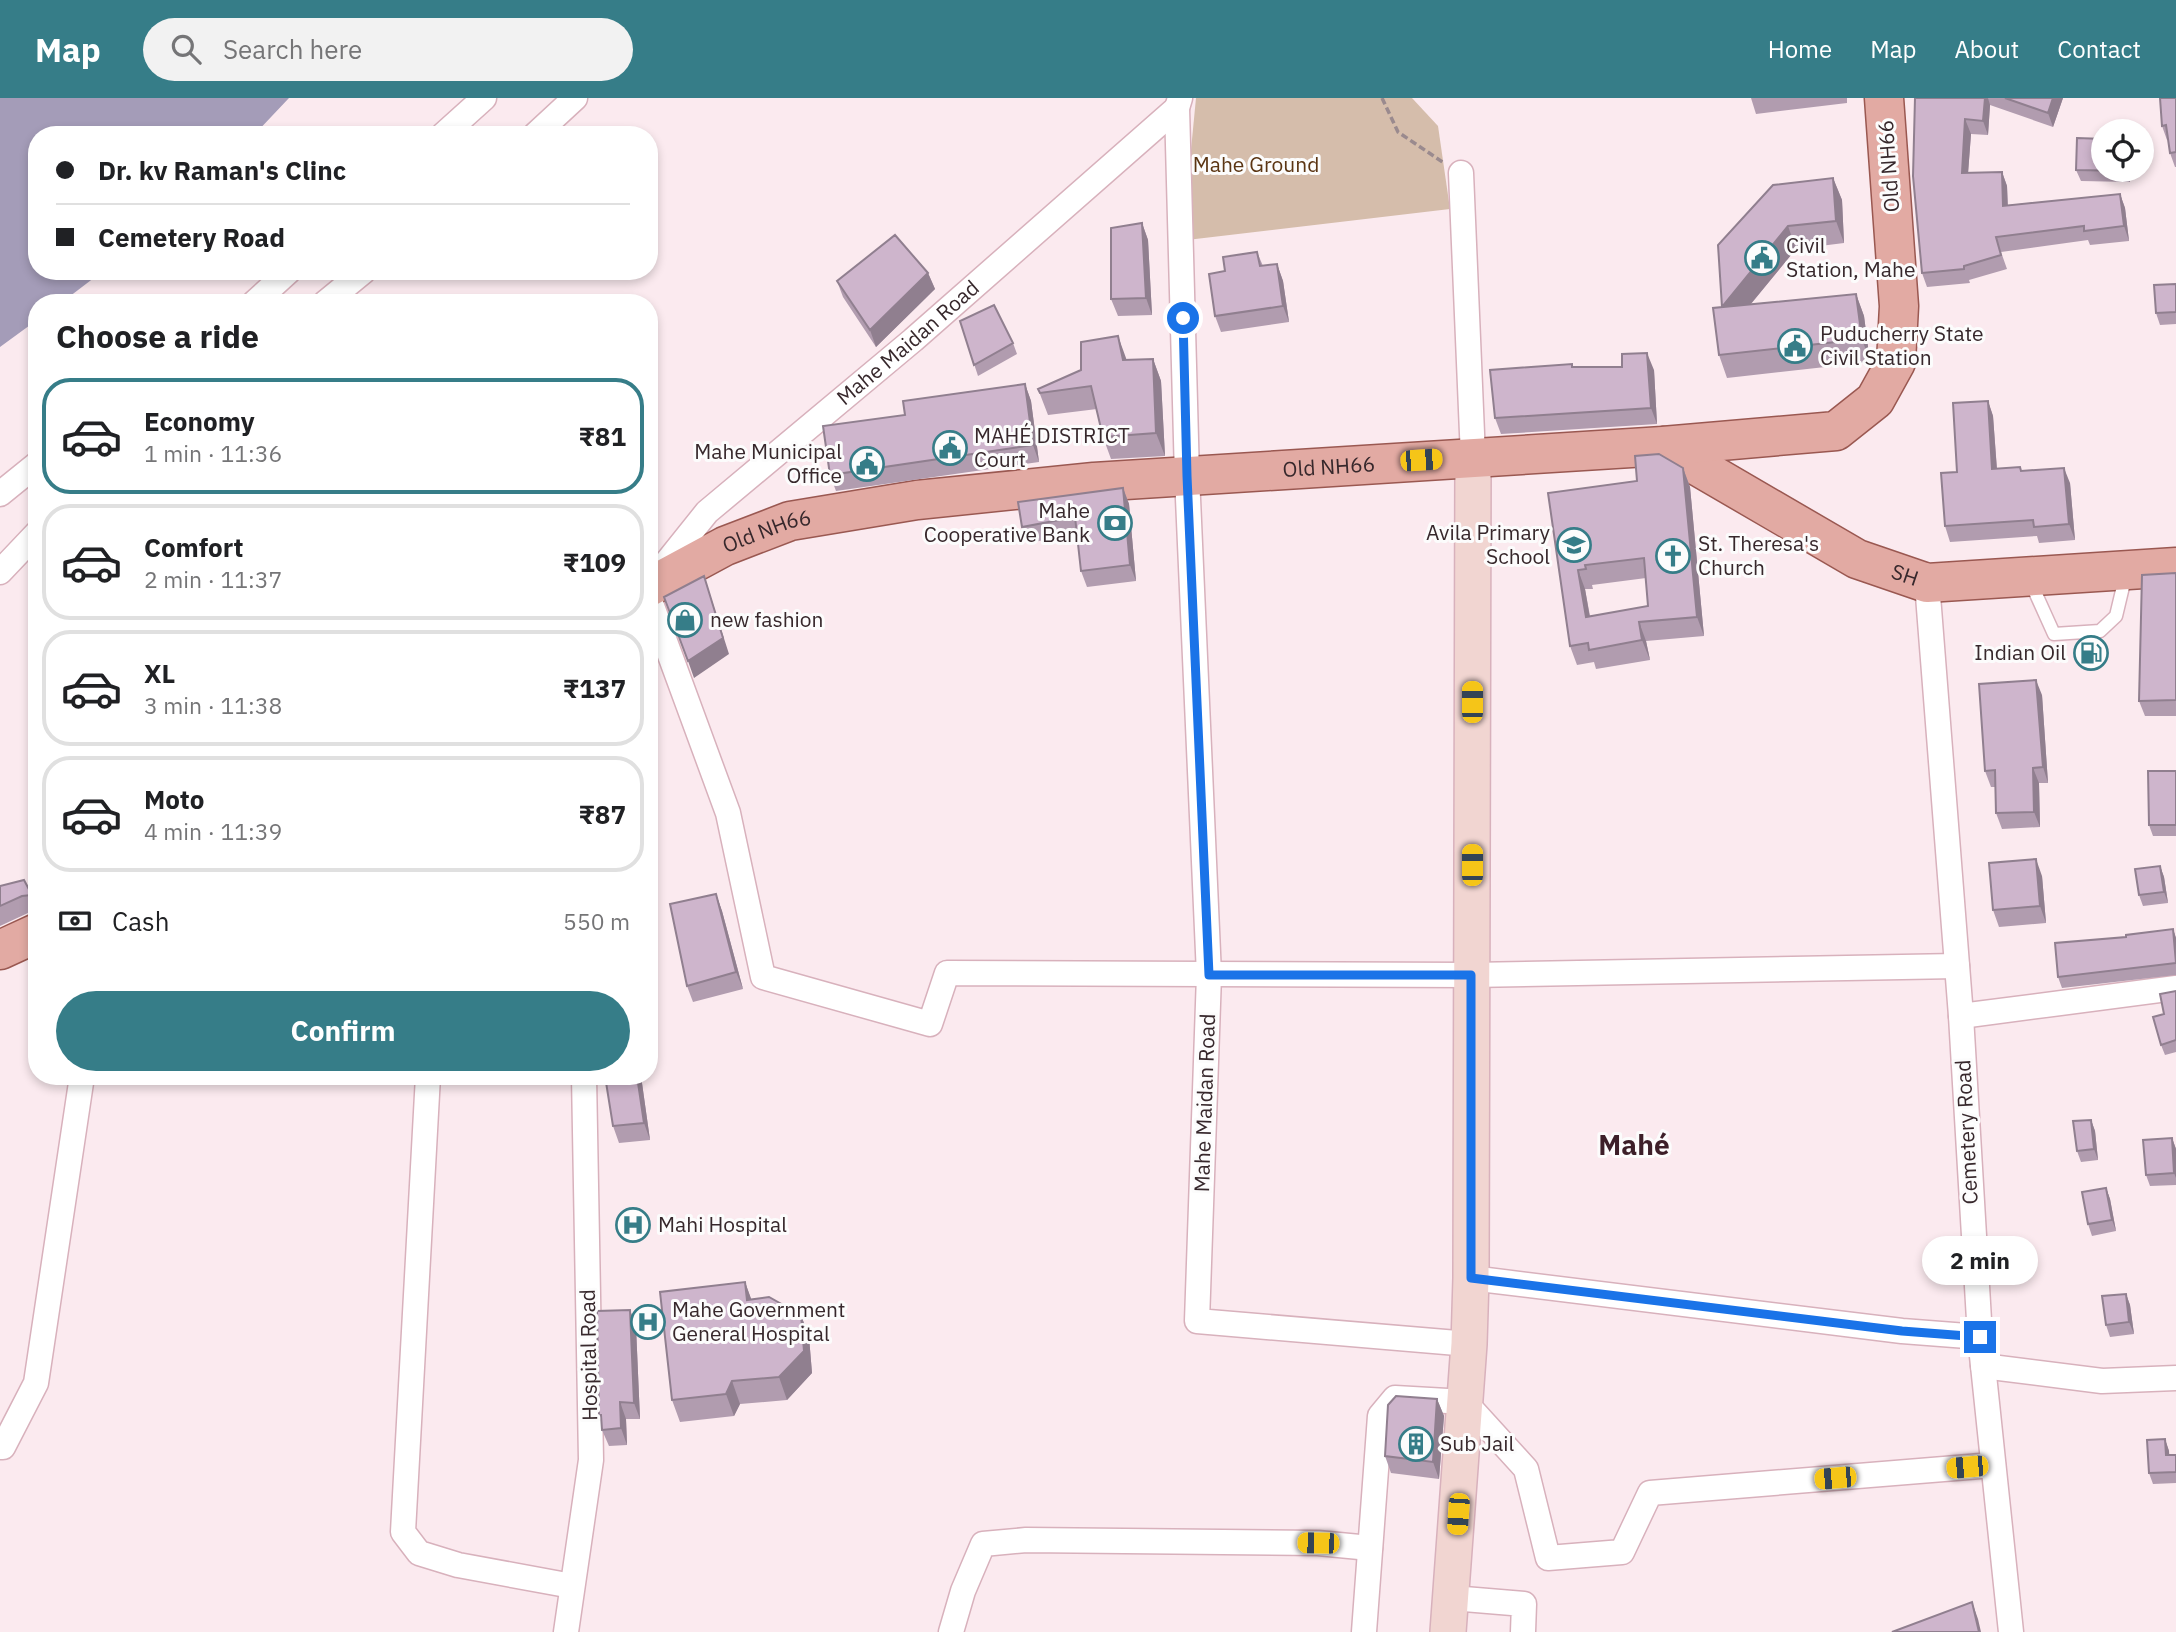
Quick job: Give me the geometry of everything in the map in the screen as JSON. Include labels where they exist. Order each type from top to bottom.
[{"type":"main road","name":"Old NH66","points":[[658,581],[725,546],[790,521],[917,500],[1187,476],[1664,446],[1836,431],[1875,400],[1896,362],[1899,306],[1884,98]]},
{"type":"main road","name":"SH","points":[[1664,446],[1857,559],[1927,583],[2176,567]]},
{"type":"main road","points":[[0,950],[28,937]]},
{"type":"street","points":[[453,126],[484,98]]},
{"type":"street","points":[[545,126],[575,98]]},
{"type":"street","name":"Mahe Maidan Road","points":[[1178,103],[1187,476],[1209,975],[1197,1321],[1469,1344]]},
{"type":"street","name":"Mahe Maidan Road","points":[[658,575],[707,512],[913,340],[1178,103]]},
{"type":"street","points":[[1448,1632],[1469,1344],[1471,1278],[1473,457],[1461,173]]},
{"type":"street","points":[[264,294],[279,280]]},
{"type":"street","points":[[336,294],[353,280]]},
{"type":"street","points":[[0,494],[28,471]]},
{"type":"street","points":[[0,572],[28,542]]},
{"type":"street","name":"Cemetery Road","points":[[1927,583],[1961,1016],[1980,1337],[2011,1632]]},
{"type":"street","points":[[658,622],[728,813],[763,976],[930,1024],[947,973],[1471,975],[1957,967]]},
{"type":"street","points":[[1961,1016],[2176,988]]},
{"type":"street","points":[[0,1447],[3,1447],[36,1383],[81,1085]]},
{"type":"street","points":[[428,1085],[403,1532],[419,1553],[458,1565],[572,1586]]},
{"type":"street","name":"Hospital Road","points":[[566,1632],[591,1460],[584,1085]]},
{"type":"street","points":[[1471,1278],[1888,1329],[1980,1337]]},
{"type":"street","points":[[1983,1366],[2102,1381],[2176,1378]]},
{"type":"street","points":[[1364,1632],[1380,1416],[1395,1398],[1465,1402],[1526,1469],[1548,1558],[1622,1552],[1650,1493],[1993,1465]]},
{"type":"street","points":[[951,1632],[963,1591],[983,1544],[1026,1540],[1318,1543],[1370,1548]]},
{"type":"street","points":[[1452,1598],[1524,1604],[1522,1632]]},
{"type":"lane","points":[[2028,577],[2054,634],[2100,631],[2116,616],[2127,570]]},
{"type":"path","points":[[1382,98],[1398,132],[1461,173]]},
{"type":"green space","name":"Mahe Ground","points":[[1196,98],[1412,98],[1438,126],[1450,209],[1187,240],[1188,181]]},
{"type":"shaded area","points":[[0,98],[289,98],[263,126],[28,126],[28,280],[91,280],[73,294],[28,294],[28,327],[0,347]]},
{"type":"building","points":[[1915,98],[1985,98],[1983,121],[1965,119],[1962,173],[2002,172],[2003,206],[2120,194],[2124,226],[2084,231],[2084,226],[1996,237],[2001,255],[1964,266],[1964,269],[1922,273],[1913,176]]},
{"type":"building","points":[[2005,98],[2053,98],[2048,113]]},
{"type":"building","points":[[2160,98],[2176,98],[2176,152],[2170,153],[2166,125],[2162,126]]},
{"type":"building","points":[[2077,138],[2091,139],[2091,170],[2076,170]]},
{"type":"building","points":[[1833,178],[1836,221],[1788,226],[1722,307],[1718,245],[1773,185]]},
{"type":"building","points":[[1142,223],[1146,298],[1111,299],[1111,228]]},
{"type":"building","points":[[895,235],[928,273],[870,330],[837,281]]},
{"type":"building","points":[[1257,252],[1260,266],[1277,264],[1283,306],[1215,316],[1209,274],[1225,271],[1223,257]]},
{"type":"building","points":[[2176,284],[2176,312],[2156,313],[2154,285]]},
{"type":"building","points":[[1856,294],[1862,339],[1719,355],[1713,308]]},
{"type":"building","points":[[994,305],[1013,343],[974,365],[960,321]]},
{"type":"building","points":[[1118,336],[1123,360],[1153,359],[1156,433],[1103,437],[1091,386],[1040,393],[1038,389],[1081,370],[1081,342]]},
{"type":"building","points":[[1647,353],[1651,408],[1495,418],[1490,370],[1572,364],[1572,367],[1622,367],[1622,354]]},
{"type":"building","points":[[1025,384],[1033,445],[830,475],[823,426],[905,415],[903,401]]},
{"type":"building","points":[[1988,401],[1992,469],[2020,467],[2021,471],[2064,468],[2069,524],[2034,527],[2033,520],[1945,526],[1941,473],[1957,472],[1953,403]]},
{"type":"building","points":[[1659,454],[1683,468],[1697,617],[1639,622],[1642,640],[1589,650],[1588,643],[1570,646],[1548,493],[1637,481],[1635,456]],"holes":[[[1644,558],[1648,606],[1586,617],[1578,570],[1586,569],[1585,565]]]},
{"type":"building","points":[[1123,488],[1130,565],[1081,571],[1075,517],[1022,527],[1018,502]]},
{"type":"building","points":[[2176,573],[2176,700],[2139,701],[2142,575]]},
{"type":"building","points":[[704,576],[723,638],[688,661],[664,597]]},
{"type":"building","points":[[2036,680],[2043,767],[2033,768],[2034,812],[1996,813],[1995,770],[1985,771],[1979,684]]},
{"type":"building","points":[[2148,771],[2176,771],[2176,825],[2149,825]]},
{"type":"building","points":[[2036,859],[2040,906],[1993,910],[1989,863]]},
{"type":"building","points":[[2160,866],[2164,892],[2139,895],[2135,869]]},
{"type":"building","points":[[24,880],[28,895],[0,906],[0,886]]},
{"type":"building","points":[[716,894],[736,972],[687,986],[670,904]]},
{"type":"building","points":[[2173,929],[2176,963],[2058,977],[2055,943],[2126,937]]},
{"type":"building","points":[[2176,991],[2176,1040],[2161,1045],[2153,1017],[2164,1014],[2160,994]]},
{"type":"building","points":[[606,1085],[638,1085],[644,1123],[613,1126]]},
{"type":"building","points":[[2091,1120],[2094,1149],[2077,1151],[2073,1121]]},
{"type":"building","points":[[2172,1138],[2174,1173],[2146,1175],[2143,1140]]},
{"type":"building","points":[[2106,1188],[2112,1220],[2088,1224],[2082,1192]]},
{"type":"building","points":[[745,1282],[747,1300],[769,1297],[801,1315],[804,1351],[779,1377],[732,1381],[726,1394],[672,1400],[660,1292]]},
{"type":"building","points":[[2126,1294],[2129,1322],[2106,1325],[2102,1296]]},
{"type":"building","points":[[630,1310],[634,1403],[620,1402],[621,1428],[602,1430],[599,1415],[597,1311]]},
{"type":"building","name":"Sub Jail","points":[[1396,1396],[1437,1399],[1433,1462],[1385,1456],[1388,1405]]},
{"type":"building","points":[[2165,1439],[2166,1455],[2176,1455],[2176,1472],[2149,1473],[2147,1440]]},
{"type":"building","points":[[1972,1602],[1979,1632],[1892,1632]]},
{"type":"place","name":"Civil Station, Mahe","points":[[1762,258]]},
{"type":"place","name":"Puducherry State Civil Station","points":[[1795,346]]},
{"type":"place","name":"MAHÉ DISTRICT Court","points":[[950,448]]},
{"type":"place","name":"Mahe Municipal Office","points":[[867,464]]},
{"type":"place","name":"Mahe Cooperative Bank","points":[[1115,523]]},
{"type":"place","name":"Avila Primary School","points":[[1574,545]]},
{"type":"place","name":"St. Theresa's Church","points":[[1673,556]]},
{"type":"place","name":"new fashion","points":[[685,620]]},
{"type":"place","name":"Indian Oil","points":[[2091,653]]},
{"type":"place","name":"Mahi Hospital","points":[[633,1225]]},
{"type":"place","name":"Mahe Government General Hospital","points":[[648,1322]]},
{"type":"place","name":"Sub Jail","points":[[1416,1444]]},
{"type":"district","name":"Mahé","points":[[1634,1145]]},
{"type":"route","points":[[1183,318],[1187,476],[1209,975],[1471,975],[1471,1278],[1902,1331],[1980,1337]]}]
